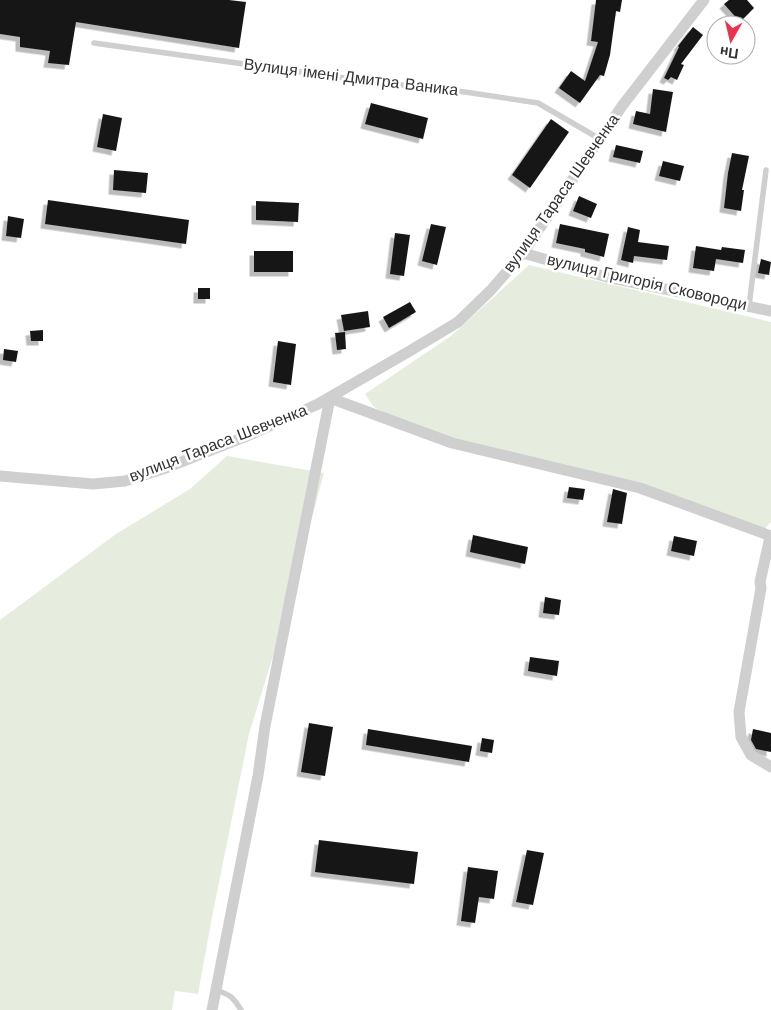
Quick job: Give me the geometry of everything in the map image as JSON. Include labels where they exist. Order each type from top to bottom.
[{"type":"street","name":"вулиця Тараса Шевченка","points":[[0,476],[93,484],[125,481],[166,468],[252,434],[318,404],[458,322],[491,290],[523,253],[622,106],[704,0]]},
{"type":"street","name":"вулиця Григорія Сковороди","points":[[523,253],[608,277],[771,311]]},
{"type":"street","points":[[212,1010],[258,776],[265,726],[330,398],[452,443],[640,488],[771,537],[760,582],[766,589],[739,712],[741,737],[751,755],[771,767]]},
{"type":"lane","name":"Вулиця імені Дмитра Ваника","points":[[94,43],[538,103],[600,139]]},
{"type":"lane","points":[[749,306],[766,170]]},
{"type":"lane","points":[[216,990],[229,995],[236,1001],[241,1010]]},
{"type":"shaded area","points":[[529,265],[771,322],[771,522],[764,529],[705,510],[433,439],[374,407],[365,394],[451,336]]},
{"type":"shaded area","points":[[227,456],[324,473],[285,617],[249,734],[198,994],[175,991],[172,1010],[0,1010],[0,620],[116,534],[190,489]]},
{"type":"building","points":[[0,0],[229,0],[246,2],[239,48],[76,22],[69,65],[48,63],[50,51],[20,47],[20,37],[0,34]]},
{"type":"building","points":[[596,0],[622,0],[620,12],[616,11],[610,55],[604,76],[600,75],[580,103],[559,88],[571,71],[585,81],[598,42],[591,41]]},
{"type":"building","points":[[729,0],[747,0],[754,8],[747,15],[734,15],[724,4]]},
{"type":"building","points":[[693,27],[703,35],[681,64],[684,65],[677,80],[671,77],[668,80],[664,78],[678,46]]},
{"type":"building","points":[[653,89],[673,92],[666,132],[633,124],[636,111],[650,114]]},
{"type":"building","points":[[371,103],[428,118],[423,139],[365,124]]},
{"type":"building","points":[[103,114],[122,118],[116,151],[97,147]]},
{"type":"building","points":[[551,119],[569,132],[530,188],[512,175]]},
{"type":"building","points":[[616,145],[643,151],[640,163],[613,157]]},
{"type":"building","points":[[732,153],[749,156],[742,190],[744,190],[741,211],[724,208]]},
{"type":"building","points":[[663,161],[684,166],[680,181],[659,176]]},
{"type":"building","points":[[114,170],[148,173],[146,193],[113,190]]},
{"type":"building","points":[[579,196],[597,204],[591,218],[573,211]]},
{"type":"building","points":[[48,200],[189,220],[186,244],[45,224]]},
{"type":"building","points":[[256,201],[299,203],[298,222],[256,220]]},
{"type":"building","points":[[8,216],[24,219],[21,238],[6,236]]},
{"type":"building","points":[[431,224],[446,227],[437,265],[422,261]]},
{"type":"building","points":[[560,224],[609,234],[604,257],[585,252],[585,249],[556,243]]},
{"type":"building","points":[[628,227],[640,230],[638,242],[669,246],[667,260],[634,256],[633,263],[621,260]]},
{"type":"building","points":[[395,233],[410,235],[404,276],[390,274]]},
{"type":"building","points":[[696,246],[721,250],[722,247],[745,250],[743,263],[716,259],[714,271],[693,268]]},
{"type":"building","points":[[254,251],[293,251],[293,272],[254,272]]},
{"type":"building","points":[[761,259],[771,262],[769,275],[758,273]]},
{"type":"building","points":[[198,288],[210,288],[210,299],[198,299]]},
{"type":"building","points":[[410,302],[416,312],[389,328],[383,317]]},
{"type":"building","points":[[368,311],[370,327],[344,331],[341,315]]},
{"type":"building","points":[[43,330],[43,341],[31,341],[30,331]]},
{"type":"building","points":[[345,332],[346,349],[337,350],[335,333]]},
{"type":"building","points":[[278,341],[296,344],[291,385],[273,382]]},
{"type":"building","points":[[4,349],[18,351],[16,362],[3,360]]},
{"type":"building","points":[[569,487],[585,489],[583,500],[567,498]]},
{"type":"building","points":[[613,489],[627,493],[622,524],[607,522]]},
{"type":"building","points":[[473,535],[528,547],[525,564],[470,552]]},
{"type":"building","points":[[674,536],[697,541],[694,556],[671,551]]},
{"type":"building","points":[[545,597],[561,600],[559,615],[543,613]]},
{"type":"building","points":[[530,657],[559,661],[557,676],[528,671]]},
{"type":"building","points":[[309,723],[333,727],[325,776],[301,772]]},
{"type":"building","points":[[368,729],[472,746],[469,762],[366,745]]},
{"type":"building","points":[[753,729],[771,733],[771,752],[756,749],[751,740]]},
{"type":"building","points":[[482,738],[494,740],[492,753],[480,751]]},
{"type":"building","points":[[319,840],[418,852],[414,884],[315,872]]},
{"type":"building","points":[[527,850],[544,853],[533,905],[516,902]]},
{"type":"building","points":[[468,867],[498,871],[494,899],[479,897],[475,923],[461,921]]}]
